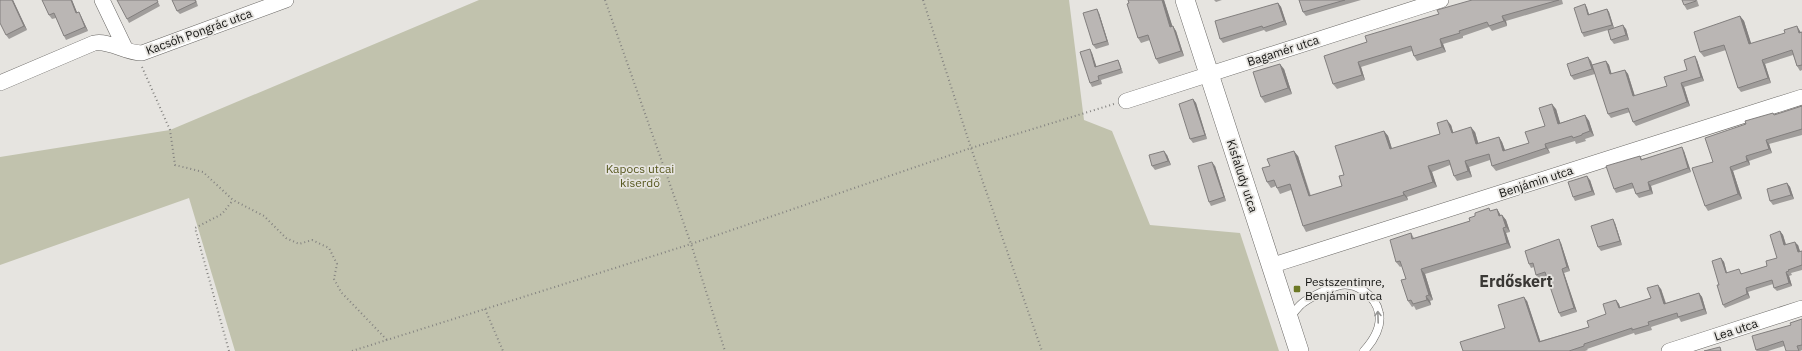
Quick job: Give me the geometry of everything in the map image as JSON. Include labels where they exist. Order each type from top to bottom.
[{"type":"street","points":[[102,0],[131,52]]},
{"type":"street","name":"Kacsóh Pongrác utca","points":[[0,83],[94,43],[105,43],[131,52],[149,52],[286,0]]},
{"type":"street","name":"Kisfaludy utca","points":[[1185,0],[1270,266],[1299,351]]},
{"type":"street","name":"Bagamér utca","points":[[1126,101],[1441,0]]},
{"type":"street","name":"Benjámin utca","points":[[1270,266],[1802,97]]},
{"type":"street","name":"Lea utca","points":[[1669,351],[1802,308]]},
{"type":"lane","points":[[1288,319],[1303,303],[1340,285],[1354,285],[1365,292],[1374,301],[1379,312],[1379,326],[1373,341],[1364,351]]},
{"type":"path","points":[[605,0],[691,244],[725,351]]},
{"type":"path","points":[[923,0],[971,148],[1042,351]]},
{"type":"path","points":[[131,52],[170,130],[175,165],[203,172],[233,200],[264,216],[286,238],[299,244],[312,240],[329,248],[337,264],[334,279],[341,292],[387,340]]},
{"type":"path","points":[[352,351],[691,244],[971,148],[1126,101]]},
{"type":"path","points":[[229,351],[195,228],[222,214],[233,200]]},
{"type":"path","points":[[485,309],[503,351]]},
{"type":"green space","name":"Kapocs utcai kiserdő","points":[[479,0],[1069,0],[1084,120],[1112,131],[1150,225],[1240,233],[1279,351],[235,351],[189,198],[0,265],[0,157],[170,130]]},
{"type":"building","points":[[0,0],[12,0],[24,26],[6,35],[0,23]]},
{"type":"building","points":[[42,0],[71,0],[76,13],[79,12],[85,27],[64,36],[54,13],[49,15]]},
{"type":"building","points":[[117,0],[157,0],[158,2],[127,19]]},
{"type":"building","points":[[172,0],[195,0],[196,2],[177,11]]},
{"type":"building","points":[[1128,0],[1162,0],[1170,27],[1173,26],[1181,51],[1156,59],[1148,35],[1138,38],[1127,4],[1129,3]]},
{"type":"building","points":[[1299,0],[1345,0],[1303,12]]},
{"type":"building","points":[[1472,0],[1559,0],[1502,16],[1504,21],[1489,26],[1487,22],[1459,31],[1460,33],[1440,39],[1442,47],[1414,56],[1411,46],[1358,62],[1362,75],[1333,84],[1324,56],[1367,42],[1365,36],[1439,14],[1437,10]]},
{"type":"building","points":[[1682,0],[1696,0],[1696,1],[1684,5]]},
{"type":"building","points":[[1278,3],[1284,21],[1220,39],[1215,21]]},
{"type":"building","points":[[1585,4],[1588,15],[1607,9],[1612,25],[1582,33],[1574,8]]},
{"type":"building","points":[[1097,9],[1107,41],[1093,45],[1083,13]]},
{"type":"building","points":[[1740,16],[1749,44],[1785,33],[1784,30],[1797,26],[1799,33],[1802,32],[1802,65],[1797,66],[1792,50],[1762,60],[1768,78],[1738,88],[1724,45],[1700,52],[1694,32]]},
{"type":"building","points":[[1623,25],[1626,35],[1611,40],[1608,30]]},
{"type":"building","points":[[1090,49],[1095,67],[1118,60],[1121,69],[1098,76],[1099,80],[1090,83],[1080,52]]},
{"type":"building","points":[[1695,56],[1701,77],[1681,83],[1687,102],[1633,122],[1628,108],[1608,114],[1592,65],[1606,61],[1610,74],[1625,70],[1633,96],[1667,86],[1664,77],[1687,70],[1684,60]]},
{"type":"building","points":[[1588,57],[1592,69],[1571,76],[1567,64]]},
{"type":"building","points":[[1280,64],[1288,88],[1261,97],[1253,72]]},
{"type":"building","points":[[1193,99],[1205,135],[1190,139],[1179,104]]},
{"type":"building","points":[[1552,104],[1558,124],[1585,115],[1590,131],[1573,138],[1572,136],[1545,144],[1546,148],[1492,166],[1489,154],[1465,161],[1468,171],[1454,176],[1449,160],[1428,166],[1433,182],[1403,192],[1404,195],[1303,226],[1290,184],[1277,188],[1274,180],[1267,182],[1262,168],[1270,166],[1267,159],[1294,151],[1309,196],[1342,186],[1339,176],[1344,175],[1335,146],[1384,131],[1390,149],[1440,134],[1437,123],[1447,120],[1452,133],[1471,127],[1476,144],[1499,137],[1503,151],[1529,143],[1525,132],[1545,126],[1539,108]]},
{"type":"building","points":[[1802,106],[1802,129],[1766,140],[1769,149],[1746,156],[1747,161],[1730,167],[1738,194],[1705,206],[1692,168],[1713,162],[1705,138],[1746,124],[1745,121],[1773,113],[1774,115]]},
{"type":"building","points":[[1682,147],[1688,168],[1648,182],[1650,190],[1636,194],[1632,183],[1614,189],[1606,166],[1640,156],[1641,160]]},
{"type":"building","points":[[1164,151],[1168,161],[1152,166],[1149,155]]},
{"type":"building","points":[[1212,162],[1224,197],[1209,202],[1198,166]]},
{"type":"building","points":[[1587,176],[1592,191],[1573,197],[1568,182]]},
{"type":"building","points":[[1787,183],[1791,195],[1770,201],[1767,189]]},
{"type":"building","points":[[1489,208],[1490,211],[1497,209],[1499,216],[1502,215],[1506,227],[1503,228],[1507,243],[1421,269],[1429,295],[1426,296],[1427,300],[1413,304],[1411,300],[1408,301],[1401,280],[1406,279],[1400,261],[1396,262],[1390,240],[1411,233],[1412,239],[1470,221],[1469,218],[1475,216],[1475,213]]},
{"type":"building","points":[[1613,219],[1620,241],[1598,247],[1591,226]]},
{"type":"building","points":[[1780,231],[1784,245],[1795,242],[1798,252],[1802,251],[1802,265],[1786,272],[1789,283],[1774,288],[1772,280],[1746,288],[1747,294],[1723,305],[1712,261],[1721,258],[1726,273],[1739,269],[1741,274],[1767,266],[1766,261],[1777,258],[1770,235]]},
{"type":"building","points":[[1559,239],[1567,267],[1562,269],[1574,308],[1559,313],[1545,272],[1536,275],[1533,263],[1529,264],[1525,251]]},
{"type":"building","points":[[1658,285],[1664,304],[1699,293],[1704,309],[1678,317],[1677,313],[1648,322],[1649,325],[1632,330],[1632,328],[1584,344],[1584,346],[1569,351],[1463,351],[1460,342],[1505,328],[1498,305],[1524,297],[1539,342],[1589,327],[1587,321],[1606,314],[1603,304],[1616,300],[1619,308],[1651,298],[1647,288]]},
{"type":"building","points":[[1802,319],[1802,345],[1797,346],[1799,351],[1786,351],[1783,341],[1756,350],[1752,336],[1791,325],[1790,323]]},
{"type":"building","points":[[1720,347],[1721,351],[1704,351]]},
{"type":"place","name":"Pestszentimre, Benjámin utca","points":[[1297,289]]},
{"type":"district","name":"Erdőskert","points":[[1516,281]]}]
